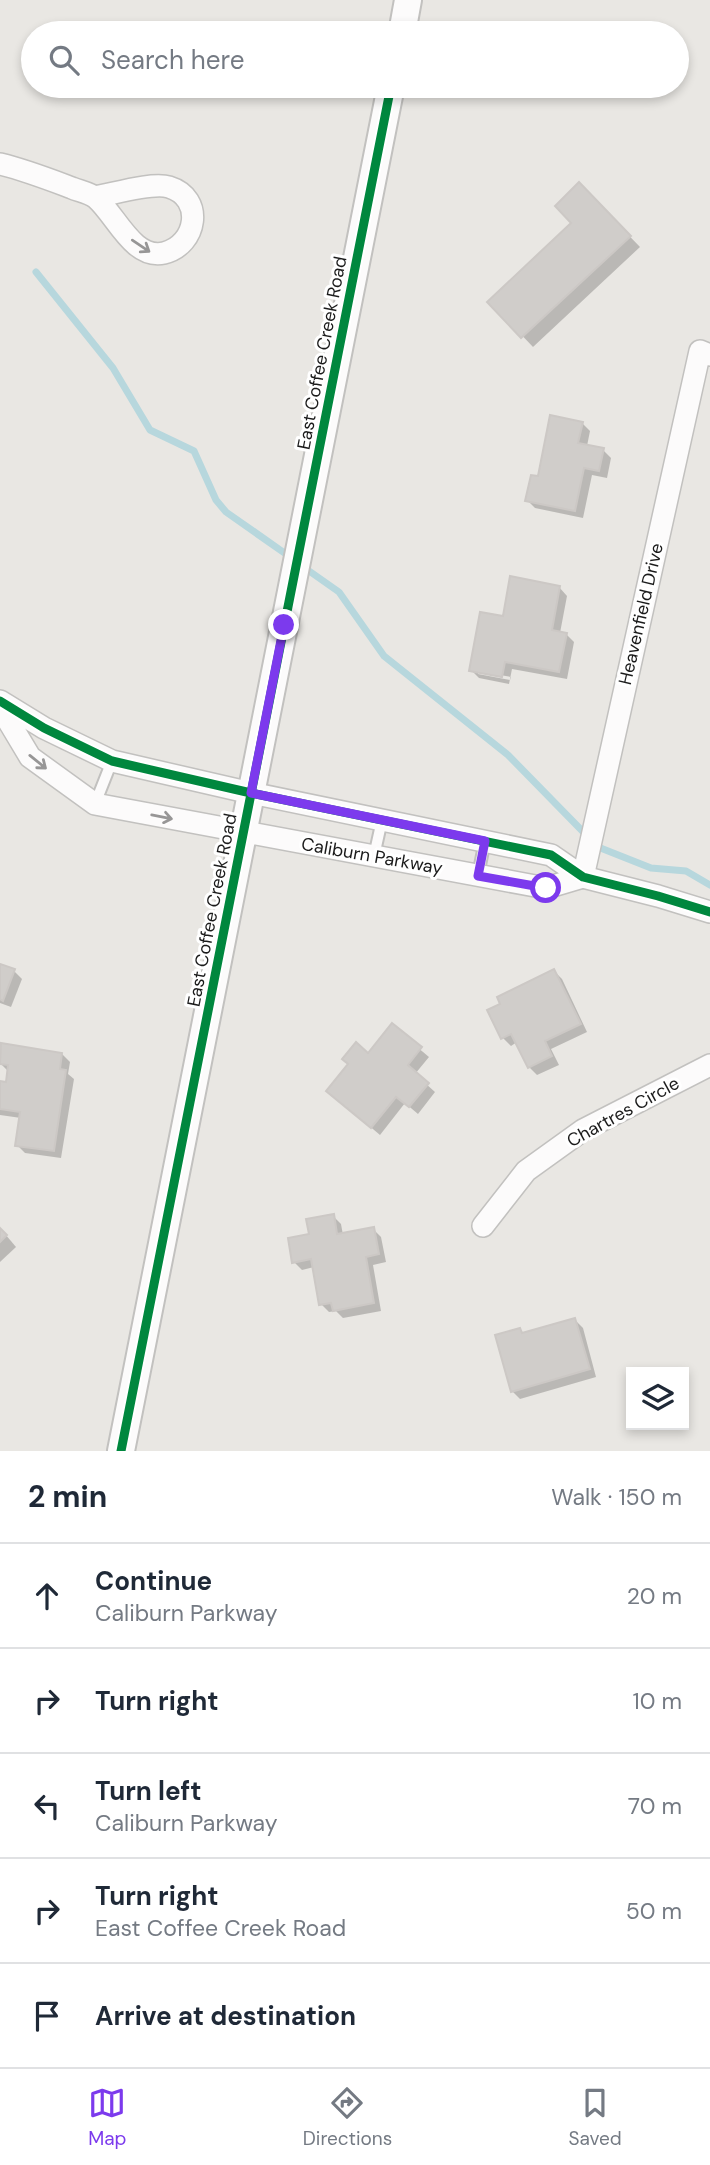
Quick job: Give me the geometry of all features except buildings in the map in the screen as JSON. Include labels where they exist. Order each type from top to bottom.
[{"type":"street","points":[[404,21],[408,0]]},
{"type":"street","name":"East Coffee Creek Road","points":[[121,1451],[389,98]]},
{"type":"street","points":[[0,164],[95,197]]},
{"type":"street","name":"Heavenfield Drive","points":[[583,877],[705,353]]},
{"type":"street","name":"Caliburn Parkway","points":[[0,701],[44,728],[112,761],[251,793],[551,855],[583,877],[710,912]]},
{"type":"street","points":[[0,707],[30,757],[95,804]]},
{"type":"street","name":"Caliburn Parkway","points":[[95,804],[546,888],[583,877]]},
{"type":"street","name":"Chartres Circle","points":[[483,1226],[526,1171],[583,1130],[710,1065]]},
{"type":"lane","points":[[95,804],[112,761]]},
{"type":"lane","points":[[374,856],[382,820]]},
{"type":"lane","points":[[478,876],[485,841]]},
{"type":"waterway","points":[[36,272],[113,368],[150,430],[194,451],[216,500],[226,512],[293,559]]},
{"type":"waterway","points":[[302,566],[339,592],[384,656],[508,755],[598,847],[651,868],[686,871],[710,885]]},
{"type":"cycle path","points":[[121,1451],[389,98]]},
{"type":"cycle path","points":[[0,701],[44,728],[112,761],[251,793],[551,855],[583,877],[710,912]]},
{"type":"route","points":[[284,625],[251,793],[485,841],[478,876],[546,888]]}]
